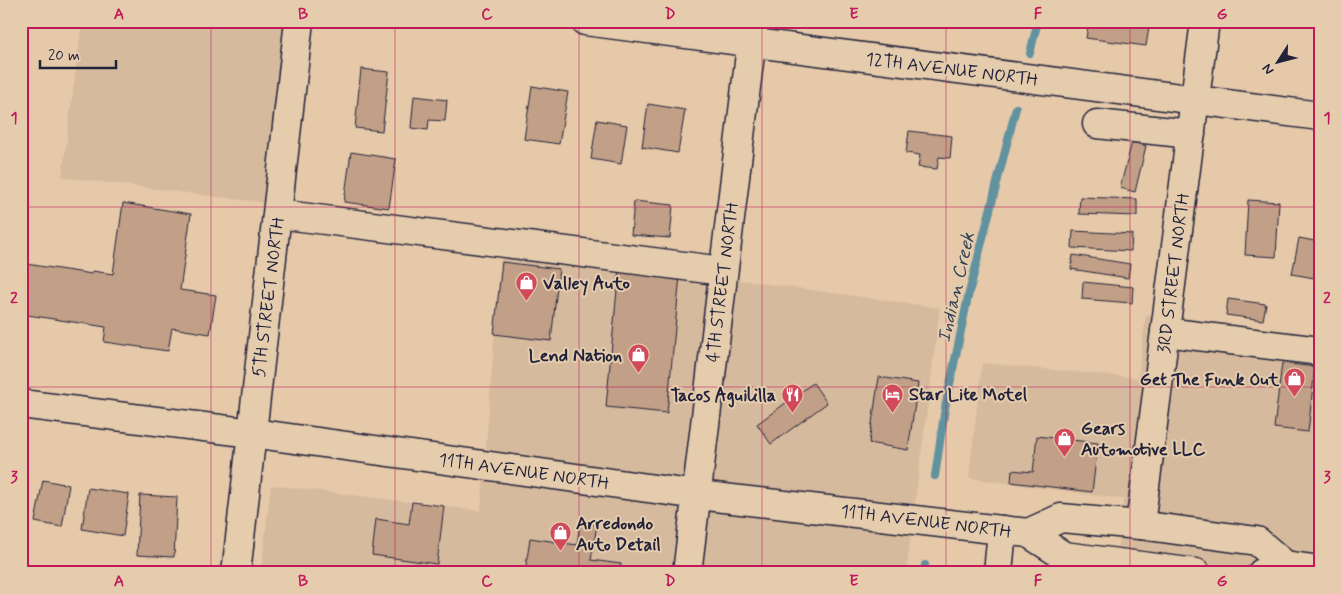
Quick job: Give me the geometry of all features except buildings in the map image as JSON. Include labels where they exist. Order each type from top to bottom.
[{"type":"street","name":"5TH STREET NORTH","points":[[236,573],[299,21]]},
{"type":"street","name":"12TH AVENUE NORTH","points":[[585,21],[753,32],[1195,100],[1320,116]]},
{"type":"street","name":"3RD STREET NORTH","points":[[1140,525],[1206,21]]},
{"type":"street","name":"4TH STREET NORTH","points":[[687,573],[753,32]]},
{"type":"street","points":[[1097,124],[1191,134]]},
{"type":"street","points":[[278,214],[723,271]]},
{"type":"street","points":[[1165,332],[1320,351]]},
{"type":"street","name":"11TH AVENUE NORTH","points":[[21,404],[252,433],[698,495],[1015,531],[1064,556],[1134,568],[1196,573]]},
{"type":"street","name":"11TH AVENUE NORTH","points":[[1015,531],[1061,518],[1140,525],[1257,541],[1295,570]]},
{"type":"street","points":[[998,573],[1015,531]]},
{"type":"shaded area","points":[[82,21],[287,21],[266,203],[62,177]]},
{"type":"shaded area","points":[[501,254],[748,281],[940,308],[906,573],[261,573],[271,485],[481,511]]},
{"type":"shaded area","points":[[1146,315],[1320,335],[1320,573],[1115,573],[1123,499],[969,478],[982,363],[1138,378]]},
{"type":"waterway","name":"Indian Creek","points":[[1030,53],[1038,21]]},
{"type":"waterway","name":"Indian Creek","points":[[935,476],[945,408],[968,297],[1016,108]]},
{"type":"waterway","name":"Indian Creek","points":[[924,573],[925,565]]},
{"type":"place","name":"Valley Auto","points":[[527,302]]},
{"type":"place","name":"Lend Nation","points":[[638,374]]},
{"type":"place","name":"Get The Funk Out","points":[[1295,398]]},
{"type":"place","name":"Star Lite Motel","points":[[893,413]]},
{"type":"place","name":"Tacos Aguililla","points":[[792,414]]},
{"type":"place","name":"Gears Automotive LLC","points":[[1065,457]]},
{"type":"place","name":"Arredondo Auto Detail","points":[[560,552]]}]
